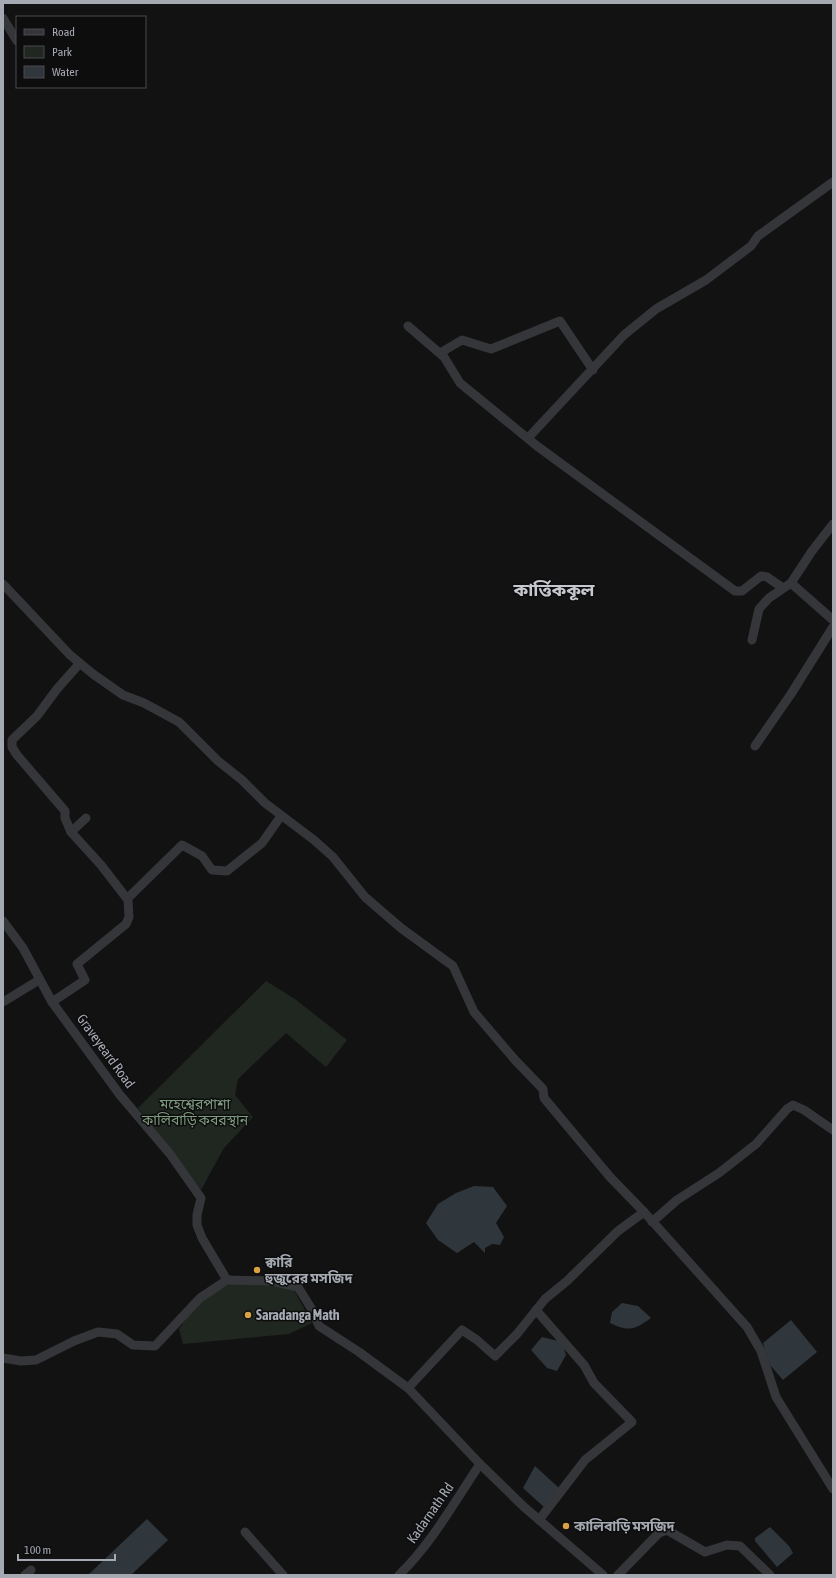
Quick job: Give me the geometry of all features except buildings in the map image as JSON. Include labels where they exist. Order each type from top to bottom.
[{"type":"street","points":[[3,18],[16,39]]},
{"type":"street","points":[[528,438],[624,335],[656,309],[706,280],[751,246],[758,236],[833,182]]},
{"type":"street","points":[[440,353],[462,340],[491,349],[560,321],[593,370]]},
{"type":"street","points":[[408,326],[444,357],[460,383],[528,438],[735,591],[742,591],[761,576],[783,588]]},
{"type":"street","points":[[752,640],[759,609],[769,598],[791,583],[812,551],[833,524]]},
{"type":"street","points":[[791,583],[833,620]]},
{"type":"street","points":[[3,584],[70,655],[123,695],[179,722],[218,761],[242,780],[265,803],[314,840],[333,857],[365,897],[402,928],[453,966],[474,1012],[542,1089],[544,1098],[605,1171],[644,1212],[746,1327],[761,1351],[779,1404],[833,1489]]},
{"type":"street","points":[[755,746],[791,694],[833,627]]},
{"type":"street","points":[[52,1002],[85,980],[78,964],[126,924],[129,917],[128,900],[101,865],[71,832],[65,818],[65,811],[16,756],[12,747],[12,740],[37,716],[57,689],[80,663]]},
{"type":"street","points":[[130,896],[182,844],[202,856],[212,870],[227,872],[262,843],[281,816]]},
{"type":"street","points":[[71,832],[86,818]]},
{"type":"street","name":"Graveyeard Road","points":[[3,921],[23,948],[52,1002],[120,1095],[170,1154],[201,1198],[197,1225],[202,1238],[227,1280]]},
{"type":"street","points":[[3,1002],[39,980]]},
{"type":"street","points":[[652,1222],[677,1200],[719,1173],[756,1144],[787,1109],[793,1105],[804,1110],[833,1130]]},
{"type":"street","points":[[408,1388],[462,1330],[477,1340],[495,1356],[517,1334],[545,1299],[580,1269],[618,1231],[644,1212]]},
{"type":"street","points":[[3,1358],[21,1361],[36,1360],[74,1341],[98,1332],[117,1334],[133,1345],[155,1346],[200,1298],[227,1280],[272,1280],[298,1287],[311,1308],[319,1326],[359,1352],[408,1388],[480,1464],[539,1520],[603,1575]]},
{"type":"street","points":[[536,1310],[584,1365],[594,1383],[632,1422],[585,1460],[539,1520]]},
{"type":"street","name":"Kadarnath Rd","points":[[400,1575],[411,1564],[432,1535],[480,1464]]},
{"type":"street","points":[[618,1575],[658,1533],[667,1530],[705,1552],[727,1545],[740,1546],[770,1575]]},
{"type":"street","points":[[245,1532],[283,1575]]},
{"type":"green space","name":"মহেশ্বেরপাশা কালিবাড়ি কবরস্থান","points":[[266,981],[295,999],[347,1040],[326,1067],[286,1033],[238,1079],[235,1095],[253,1117],[224,1148],[201,1190],[138,1108]]},
{"type":"green space","name":"Saradanga Math","points":[[235,1282],[260,1282],[294,1290],[312,1323],[289,1334],[183,1344],[179,1329],[194,1307],[218,1290]]},
{"type":"water","points":[[474,1186],[493,1187],[507,1206],[496,1223],[504,1237],[500,1245],[492,1244],[485,1248],[485,1253],[474,1242],[457,1253],[438,1240],[426,1223],[438,1204],[456,1193]]},
{"type":"water","points":[[622,1303],[638,1306],[651,1318],[636,1327],[627,1329],[610,1323],[612,1312]]},
{"type":"water","points":[[791,1320],[817,1352],[783,1380],[770,1365],[763,1343]]},
{"type":"water","points":[[542,1337],[558,1341],[563,1346],[566,1355],[557,1371],[547,1368],[531,1350]]},
{"type":"water","points":[[535,1466],[560,1489],[544,1507],[523,1488]]},
{"type":"water","points":[[147,1519],[168,1540],[131,1575],[88,1575]]},
{"type":"water","points":[[770,1527],[789,1546],[793,1553],[777,1567],[755,1541],[755,1538]]},
{"type":"place","name":"ক্বারি হুজুরের মসজিদ","points":[[257,1270]]},
{"type":"place","name":"Saradanga Math","points":[[248,1315]]},
{"type":"place","name":"কালিবাড়ি মসজিদ","points":[[566,1526]]},
{"type":"district","name":"কার্ত্তিককূল","points":[[554,590]]}]
